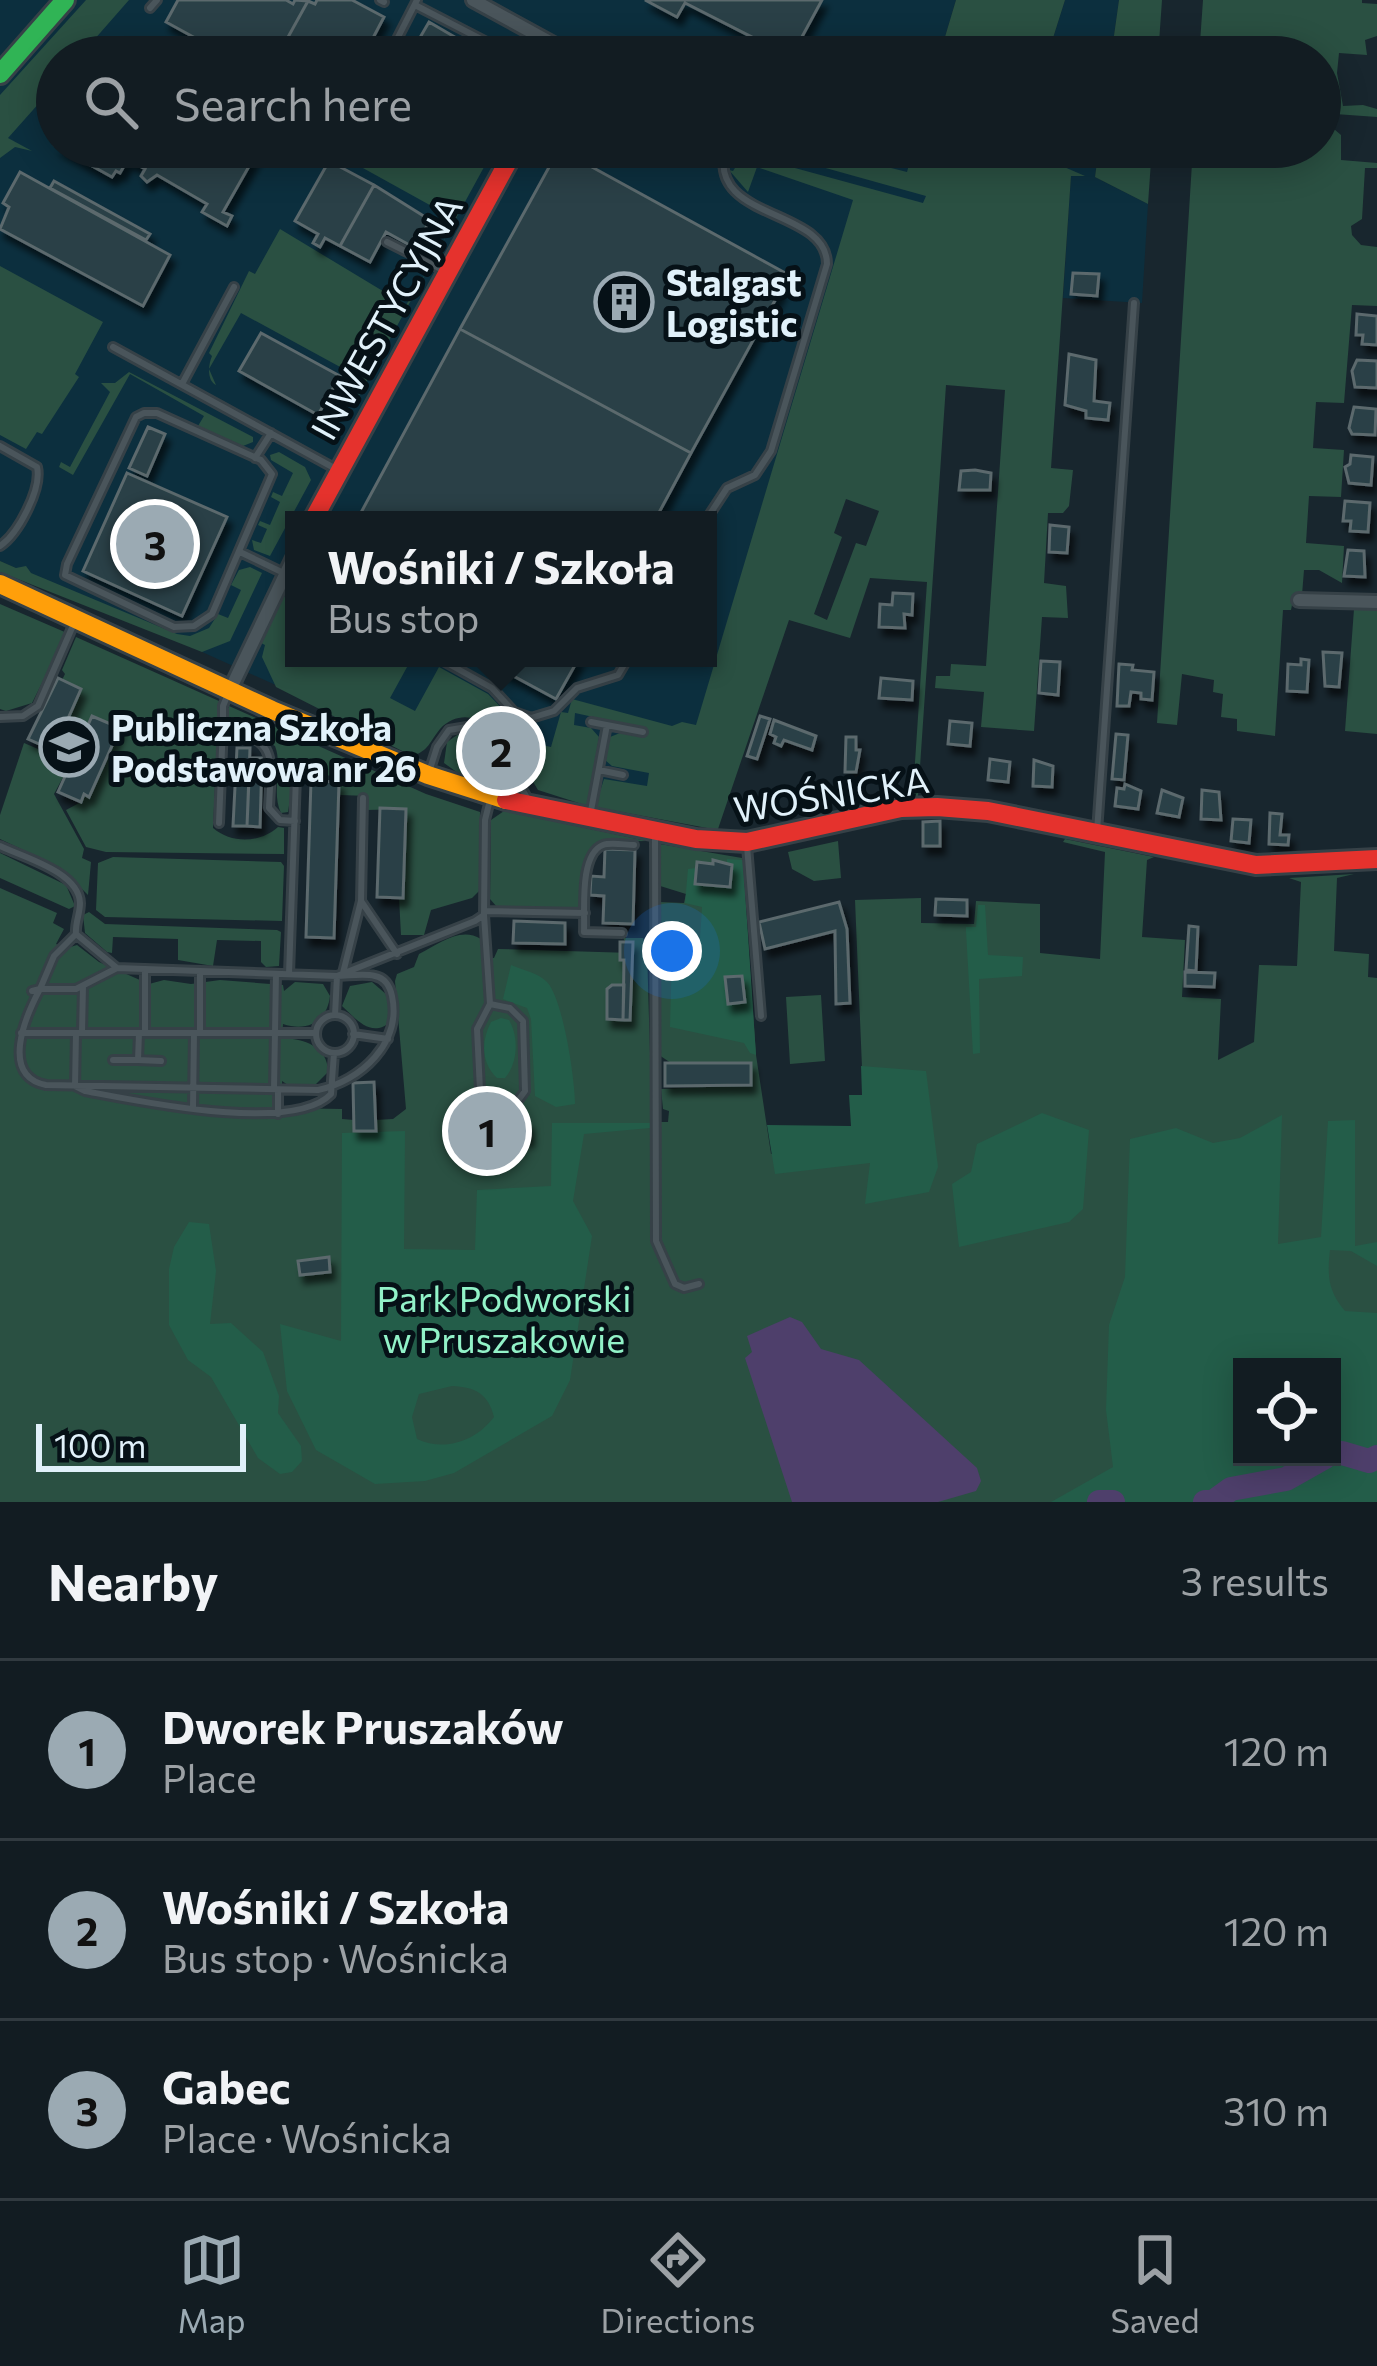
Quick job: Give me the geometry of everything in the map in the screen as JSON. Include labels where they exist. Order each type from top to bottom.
[{"type":"street","points":[[0,74],[65,0]]},
{"type":"street","points":[[473,0],[537,36]]},
{"type":"street","name":"INWESTYCYJNA","points":[[318,511],[505,168]]},
{"type":"street","name":"WOŚNICKA","points":[[0,584],[428,775],[490,796],[656,831],[722,843],[747,842],[921,806],[988,811],[1256,865],[1377,859]]},
{"type":"street","points":[[232,685],[285,585]]},
{"type":"street","points":[[1299,600],[1377,602]]},
{"type":"lane","points":[[150,8],[157,0]]},
{"type":"lane","points":[[399,36],[416,2],[477,36]]},
{"type":"lane","points":[[711,511],[722,493],[755,476],[771,451],[827,264],[827,253],[818,240],[742,196],[724,181],[721,168]]},
{"type":"lane","points":[[387,242],[447,273]]},
{"type":"lane","points":[[182,384],[234,287]]},
{"type":"lane","points":[[1097,834],[1134,303]]},
{"type":"lane","points":[[113,346],[338,470]]},
{"type":"lane","points":[[157,413],[269,466],[272,478],[240,552],[212,614],[186,628],[174,627],[67,579],[64,571],[139,415],[157,413]]},
{"type":"lane","points":[[255,458],[271,433]]},
{"type":"lane","points":[[0,446],[37,467],[39,479],[12,536],[0,546]]},
{"type":"lane","points":[[240,552],[285,574]]},
{"type":"lane","points":[[0,717],[23,716],[38,706],[77,616]]},
{"type":"lane","points":[[454,667],[492,688],[514,712],[532,718],[554,711],[577,688],[617,675],[622,667]]},
{"type":"lane","points":[[220,823],[223,706],[232,685]]},
{"type":"lane","points":[[591,722],[643,732]]},
{"type":"lane","points":[[224,725],[256,736],[268,746],[272,757],[269,808],[280,820],[295,820]]},
{"type":"lane","points":[[428,775],[436,747],[448,730],[478,725],[493,736],[530,805]]},
{"type":"lane","points":[[589,817],[607,725]]},
{"type":"lane","points":[[598,770],[623,775]]},
{"type":"lane","points":[[289,974],[296,776]]},
{"type":"lane","points":[[490,796],[485,820],[484,913],[490,1004],[477,1029],[480,1090],[492,1106],[514,1106],[526,1091],[523,1021],[510,1008],[490,1004]]},
{"type":"lane","points":[[335,1015],[340,975],[361,901],[363,798]]},
{"type":"lane","points":[[656,831],[656,1241],[675,1284],[684,1288],[699,1284]]},
{"type":"lane","points":[[747,842],[761,1016]]},
{"type":"lane","points":[[622,933],[584,932],[585,877],[591,857],[604,844],[634,845]]},
{"type":"lane","points":[[0,846],[47,868],[74,886],[80,899],[76,934],[54,956],[21,1033],[17,1061],[27,1077],[36,1083],[75,1086],[333,1087]]},
{"type":"lane","points":[[361,901],[397,954]]},
{"type":"lane","points":[[340,975],[484,913],[585,913]]},
{"type":"lane","points":[[76,934],[117,968]]},
{"type":"lane","points":[[36,990],[83,986],[117,968],[376,976],[392,992],[394,1024],[388,1039],[365,1066],[333,1087],[322,1103],[305,1111],[278,1114],[193,1107],[75,1086]]},
{"type":"lane","points":[[138,1060],[146,969]]},
{"type":"lane","points":[[193,1107],[200,971]]},
{"type":"lane","points":[[276,974],[278,1114]]},
{"type":"lane","points":[[75,1086],[83,986]]},
{"type":"lane","points":[[335,1015],[347,1019],[353,1034],[346,1049],[334,1053],[322,1048],[316,1033],[322,1020],[335,1015]]},
{"type":"lane","points":[[21,1033],[316,1033]]},
{"type":"lane","points":[[353,1034],[388,1039]]},
{"type":"lane","points":[[333,1087],[334,1053]]},
{"type":"lane","points":[[113,1060],[160,1061]]},
{"type":"shaded area","points":[[0,0],[956,0],[945,36],[36,36],[36,168],[909,168],[908,172],[933,179],[925,207],[660,818],[547,793],[503,716],[440,699],[418,749],[0,561]]},
{"type":"shaded area","points":[[1065,0],[1119,0],[1114,36],[1054,36]]},
{"type":"shaded area","points":[[1064,168],[1096,168],[1095,177],[1148,204],[1142,303],[1063,298],[1071,175],[1080,175]]},
{"type":"shaded area","points":[[790,1317],[802,1322],[821,1349],[859,1360],[977,1468],[981,1481],[976,1491],[938,1502],[792,1502],[745,1358],[752,1352],[747,1336]]},
{"type":"green space","points":[[86,0],[129,0],[97,36],[53,36]]},
{"type":"green space","points":[[956,0],[1065,0],[1054,36],[945,36]]},
{"type":"green space","points":[[1119,0],[1162,0],[1159,36],[1114,36]]},
{"type":"green space","points":[[1203,0],[1362,0],[1377,4],[1377,36],[1365,40],[1367,55],[1341,53],[1341,36],[1200,36]]},
{"type":"green space","points":[[36,55],[36,107],[8,138],[32,151],[15,147],[0,158],[0,95]]},
{"type":"green space","points":[[1341,95],[1343,106],[1377,109],[1377,117],[1341,114]]},
{"type":"green space","points":[[1341,160],[1377,163],[1377,168],[1365,168],[1362,219],[1351,226],[1361,245],[1377,247],[1377,306],[1352,305],[1344,403],[1316,402],[1313,448],[1344,450],[1341,497],[1309,496],[1306,543],[1344,546],[1342,583],[1319,570],[1304,570],[1302,595],[1294,595],[1291,610],[1283,610],[1275,736],[1237,731],[1237,719],[1221,717],[1223,694],[1213,692],[1214,680],[1182,674],[1177,725],[1157,723],[1192,168],[1341,168]]},
{"type":"green space","points":[[363,168],[484,168],[437,253],[455,219]]},
{"type":"green space","points":[[757,168],[748,192],[729,170]]},
{"type":"green space","points":[[760,168],[795,168],[923,203],[926,196],[825,168],[907,172],[908,168],[1067,168],[1085,176],[1071,176],[1051,468],[1073,470],[1069,506],[1063,513],[1048,513],[1044,583],[1066,586],[1068,618],[1042,617],[1034,731],[981,727],[984,692],[935,688],[936,676],[950,676],[951,664],[986,666],[1005,390],[946,385],[918,796],[908,796],[913,792],[927,582],[870,578],[850,638],[789,620],[718,829],[723,831],[595,807],[604,779],[647,786],[649,773],[612,766],[605,760],[610,737],[620,733],[643,736],[644,728],[575,713],[574,725],[591,728],[599,737],[588,806],[538,790],[512,747],[516,743],[511,733],[501,737],[481,721],[464,717],[448,723],[412,756],[276,687],[262,657],[265,645],[259,642],[276,603],[285,596],[285,667],[407,667],[390,698],[415,711],[439,667],[488,694],[537,744],[551,747],[561,712],[568,713],[572,699],[672,726],[696,725],[853,200]],"holes":[[[846,499],[879,511],[866,546],[856,543],[827,620],[814,614],[842,537],[834,533]]]},
{"type":"green space","points":[[1096,168],[1151,168],[1148,204],[1095,177]]},
{"type":"green space","points":[[280,229],[406,305],[427,271],[356,401],[364,380],[241,313],[209,369],[209,353],[249,271],[255,274]]},
{"type":"green space","points":[[0,266],[103,322],[75,374],[79,377],[42,434],[37,432],[26,449],[0,435]]},
{"type":"green space","points":[[129,372],[253,437],[253,442],[243,446],[198,426],[204,416],[130,374],[73,475],[59,467],[61,462],[70,467],[110,392],[101,383],[115,383]]},
{"type":"green space","points":[[279,452],[305,467],[311,480],[294,511],[285,511],[285,528],[270,556],[254,550],[252,540],[261,543],[267,529],[258,525],[260,521],[270,525],[280,502],[271,497],[273,492],[282,496],[293,473],[270,455]]},
{"type":"green space","points":[[0,561],[16,568],[26,566],[31,573],[190,636],[209,628],[218,614],[228,618],[241,590],[231,585],[239,570],[250,567],[262,573],[230,641],[202,652],[0,572]]},
{"type":"green space","points":[[0,604],[67,633],[32,703],[6,711],[0,709]]},
{"type":"green space","points":[[1354,609],[1377,610],[1377,734],[1345,731]]},
{"type":"green space","points":[[76,637],[219,701],[213,828],[246,840],[284,828],[284,854],[106,852],[86,847],[66,810],[81,802],[84,794],[90,796],[119,728],[93,716],[82,739],[63,730],[81,690],[62,680]]},
{"type":"green space","points":[[229,706],[426,794],[480,812],[479,891],[472,898],[431,910],[424,935],[401,935],[405,809],[367,810],[368,796],[340,795],[340,776],[294,774],[288,812],[281,813],[275,746],[229,720]]},
{"type":"green space","points":[[463,731],[487,741],[511,781],[501,787],[458,773],[444,763],[447,742]]},
{"type":"green space","points":[[24,743],[50,754],[56,744],[76,753],[54,794],[84,849],[82,858],[91,862],[88,895],[61,868],[0,839],[0,815]]},
{"type":"green space","points":[[504,811],[647,841],[598,842],[586,860],[579,907],[497,907],[490,899],[491,820]]},
{"type":"green space","points":[[838,841],[841,878],[814,881],[792,869],[788,852]]},
{"type":"green space","points":[[1063,842],[1154,857],[1147,860],[1142,937],[1185,940],[1182,997],[1221,999],[1218,1060],[1254,1042],[1259,965],[1297,966],[1301,882],[1289,878],[1354,874],[1337,878],[1334,951],[1369,954],[1368,977],[1377,978],[1377,1502],[0,1502],[0,888],[57,913],[53,923],[64,929],[56,944],[77,945],[99,962],[149,984],[220,980],[283,985],[284,991],[295,982],[323,984],[330,996],[325,1012],[308,1026],[283,1024],[282,1038],[319,1050],[328,1072],[316,1084],[282,1081],[282,1108],[342,1109],[342,1119],[354,1120],[355,1132],[375,1132],[375,1120],[393,1119],[406,1109],[395,981],[397,974],[414,967],[419,954],[465,934],[481,939],[483,958],[494,958],[498,949],[632,953],[623,938],[643,938],[652,1122],[668,1122],[661,1089],[751,1085],[751,1063],[671,1063],[659,1055],[658,902],[684,903],[686,894],[657,885],[657,848],[660,844],[742,858],[756,1055],[771,1154],[865,1139],[855,900],[921,898],[921,923],[974,924],[976,901],[1040,904],[1040,953],[1100,959],[1105,852]]},
{"type":"green space","points":[[0,853],[66,885],[75,906],[69,909],[0,878]]},
{"type":"green space","points":[[113,857],[281,862],[282,921],[105,917],[96,910],[98,863]]},
{"type":"green space","points":[[727,859],[743,860],[756,1055],[744,1043],[670,1027],[672,952],[694,952],[700,939],[702,907],[685,903],[688,869],[696,868],[695,884],[729,887],[732,866]]},
{"type":"green space","points":[[978,905],[985,905],[988,955],[1023,957],[1022,976],[979,979],[980,1053],[973,1054],[966,927],[976,927]]},
{"type":"green space","points":[[89,912],[105,924],[277,930],[281,932],[279,966],[266,967],[261,962],[261,941],[217,940],[213,966],[178,960],[178,939],[113,937],[112,953],[107,952],[85,933],[83,915]]},
{"type":"green space","points":[[511,965],[540,976],[553,991],[567,1040],[575,1104],[556,1107],[535,1096],[531,1019],[527,1008],[503,999]]},
{"type":"green space","points":[[372,982],[387,995],[391,1021],[377,1028],[365,1026],[342,1006],[350,986]]},
{"type":"green space","points":[[821,995],[825,1061],[790,1064],[786,997]]},
{"type":"green space","points":[[509,1020],[516,1050],[505,1078],[497,1078],[485,1059],[484,1044],[491,1022]]},
{"type":"green space","points":[[861,1066],[926,1071],[938,1167],[929,1192],[865,1204],[870,1163],[775,1174],[767,1125],[851,1126],[849,1095],[862,1095]]},
{"type":"green space","points":[[1042,1113],[1089,1130],[1083,1209],[1069,1222],[959,1247],[952,1184],[971,1172],[977,1144]]},
{"type":"green space","points":[[1282,1115],[1278,1244],[1321,1237],[1328,1121],[1355,1120],[1355,1246],[1377,1242],[1377,1266],[1351,1251],[1330,1250],[1329,1275],[1345,1311],[1377,1313],[1377,1502],[1051,1502],[1113,1467],[1106,1410],[1109,1325],[1125,1277],[1130,1139],[1176,1128],[1213,1143],[1240,1138]]},
{"type":"green space","name":"Park Podworski w Pruszakowie","points":[[552,1123],[652,1123],[650,1128],[584,1134],[573,1201],[592,1236],[570,1380],[552,1416],[454,1473],[425,1481],[375,1484],[316,1450],[287,1391],[280,1324],[341,1341],[342,1133],[405,1131],[404,1249],[475,1250],[477,1190],[551,1186]],"holes":[[[452,1386],[484,1397],[494,1417],[459,1442],[417,1439],[412,1417],[419,1394]]]},
{"type":"green space","points":[[189,1222],[209,1224],[216,1271],[210,1324],[231,1323],[263,1352],[279,1396],[278,1413],[301,1446],[302,1461],[292,1472],[280,1474],[258,1458],[211,1377],[188,1360],[169,1325],[169,1269],[174,1247]]},
{"type":"building","points":[[178,0],[308,1],[289,36],[192,36],[166,22]]},
{"type":"building","points":[[317,0],[352,0],[384,17],[374,36],[289,36],[308,1],[315,4]]},
{"type":"building","points":[[645,0],[822,0],[802,36],[750,36],[685,3],[677,17]]},
{"type":"building","points":[[429,22],[453,36],[421,36]]},
{"type":"building","points":[[96,168],[123,168],[112,177]]},
{"type":"building","points":[[248,168],[223,212],[232,216],[227,226],[202,212],[207,204],[157,175],[147,182],[141,176],[145,169]]},
{"type":"building","points":[[325,168],[342,168],[374,185],[340,246],[325,238],[320,247],[313,243],[318,234],[295,221]]},
{"type":"building","name":"Stalgast Logistic","points":[[549,168],[594,168],[789,275],[691,453],[460,329]]},
{"type":"building","points":[[20,172],[170,255],[143,306],[0,229],[9,207],[3,203]]},
{"type":"building","points":[[54,181],[150,234],[146,240],[50,188]]},
{"type":"building","points":[[374,185],[430,220],[415,248],[386,232],[370,262],[340,246]]},
{"type":"building","points":[[1073,273],[1099,274],[1097,296],[1071,294]]},
{"type":"building","points":[[1357,314],[1377,316],[1377,345],[1362,344],[1363,335],[1356,335]]},
{"type":"building","name":"Stalgast Logistic","points":[[460,329],[691,453],[660,511],[362,511]]},
{"type":"building","points":[[261,333],[340,376],[318,415],[239,371]]},
{"type":"building","points":[[1069,354],[1096,360],[1094,401],[1110,403],[1108,420],[1086,418],[1086,411],[1065,405]]},
{"type":"building","points":[[1357,360],[1377,361],[1377,388],[1355,387],[1352,371]]},
{"type":"building","points":[[1354,407],[1376,409],[1375,435],[1352,434]]},
{"type":"building","points":[[148,427],[165,434],[147,476],[129,468]]},
{"type":"building","points":[[1351,455],[1373,457],[1371,485],[1349,483],[1345,467]]},
{"type":"building","points":[[961,471],[991,473],[990,490],[959,490]]},
{"type":"building","points":[[127,473],[227,517],[182,616],[83,571]]},
{"type":"building","points":[[1345,501],[1370,503],[1368,532],[1350,531],[1351,521],[1343,521]]},
{"type":"building","points":[[1050,525],[1069,527],[1067,553],[1049,552]]},
{"type":"building","points":[[1348,550],[1364,551],[1365,577],[1344,576]]},
{"type":"building","points":[[893,593],[913,594],[912,615],[904,614],[905,628],[879,627],[880,604],[892,605]]},
{"type":"building","points":[[1323,652],[1342,653],[1339,687],[1325,686]]},
{"type":"building","points":[[1301,659],[1309,660],[1307,692],[1287,691],[1288,664],[1301,665]]},
{"type":"building","points":[[1041,661],[1060,662],[1058,695],[1039,693]]},
{"type":"building","points":[[1119,664],[1154,672],[1152,700],[1131,692],[1129,706],[1117,706]]},
{"type":"building","points":[[497,667],[574,667],[556,699]]},
{"type":"building","points":[[58,678],[81,689],[63,730],[82,739],[92,716],[120,728],[89,797],[84,794],[81,802],[58,792],[77,750],[57,741],[53,750],[28,739]]},
{"type":"building","points":[[881,678],[913,681],[912,700],[879,698]]},
{"type":"building","points":[[760,716],[770,719],[757,759],[747,756]]},
{"type":"building","points":[[774,720],[816,736],[812,750],[784,740],[781,746],[774,743],[776,737],[770,734]]},
{"type":"building","points":[[950,721],[972,723],[970,746],[948,744]]},
{"type":"building","points":[[1116,734],[1128,735],[1124,780],[1112,779]]},
{"type":"building","points":[[846,737],[856,737],[856,750],[860,750],[856,772],[845,772]]},
{"type":"building","points":[[237,748],[250,748],[247,826],[233,826]]},
{"type":"building","points":[[250,758],[262,758],[260,827],[247,826]]},
{"type":"building","points":[[990,759],[1010,762],[1008,782],[988,780]]},
{"type":"building","points":[[1034,760],[1053,766],[1052,787],[1033,786]]},
{"type":"building","points":[[311,781],[339,782],[334,938],[306,937]]},
{"type":"building","points":[[1125,784],[1141,791],[1138,809],[1115,806],[1117,788],[1124,789]]},
{"type":"building","points":[[1162,790],[1183,798],[1179,817],[1157,813]]},
{"type":"building","points":[[1202,790],[1219,792],[1221,820],[1201,819]]},
{"type":"building","points":[[380,808],[406,809],[403,898],[377,897]]},
{"type":"building","points":[[1270,813],[1282,814],[1280,835],[1289,835],[1288,845],[1269,844]]},
{"type":"building","points":[[1233,819],[1251,820],[1249,843],[1231,841]]},
{"type":"building","points":[[940,821],[940,846],[923,846],[923,822]]},
{"type":"building","points":[[605,849],[635,850],[633,924],[603,923],[604,896],[590,895],[591,876],[604,877]]},
{"type":"building","points":[[713,860],[732,865],[730,887],[695,884],[697,862],[713,864]]},
{"type":"building","points":[[936,899],[967,900],[967,916],[935,915]]},
{"type":"building","points":[[839,902],[847,929],[850,1003],[836,1004],[835,931],[765,949],[759,922]]},
{"type":"building","points":[[514,921],[565,923],[565,944],[513,943]]},
{"type":"building","points":[[1189,926],[1198,927],[1196,971],[1186,970]]},
{"type":"building","points":[[620,942],[633,942],[630,1020],[623,1020]]},
{"type":"building","points":[[1185,972],[1215,973],[1214,987],[1185,986]]},
{"type":"building","points":[[742,976],[745,1002],[728,1004],[725,977]]},
{"type":"building","points":[[624,985],[623,1020],[607,1019],[607,989]]},
{"type":"building","points":[[665,1063],[751,1063],[751,1085],[665,1086]]},
{"type":"building","points":[[374,1082],[376,1131],[354,1131],[353,1083]]},
{"type":"building","points":[[489,1116],[497,1116],[497,1122],[528,1122],[529,1138],[517,1138],[518,1145],[505,1146],[446,1140],[445,1125],[484,1124],[490,1122]]},
{"type":"building","points":[[329,1257],[330,1272],[300,1275],[298,1261]]},
{"type":"waterway","points":[[1341,1453],[1369,1461],[1377,1457]]},
{"type":"waterway","points":[[1205,1502],[1231,1489],[1286,1479],[1309,1466]]},
{"type":"waterway","points":[[1099,1502],[1113,1502]]},
{"type":"traffic: fast","points":[[0,74],[65,0]]},
{"type":"traffic: slow","points":[[0,584],[272,710],[428,775],[506,800]]},
{"type":"traffic: jam","points":[[318,511],[505,168]]},
{"type":"traffic: jam","points":[[506,800],[696,839],[747,842],[901,808],[937,807],[988,811],[1256,865],[1377,859]]},
{"type":"place","name":"Stalgast Logistic","points":[[624,302]]},
{"type":"place","name":"Gabec","points":[[155,544]]},
{"type":"place","name":"Publiczna Szkoła Podstawowa nr 26","points":[[69,747]]},
{"type":"place","name":"Wośniki / Szkoła","points":[[501,751]]},
{"type":"place","name":"Dworek Pruszaków","points":[[487,1131]]}]
